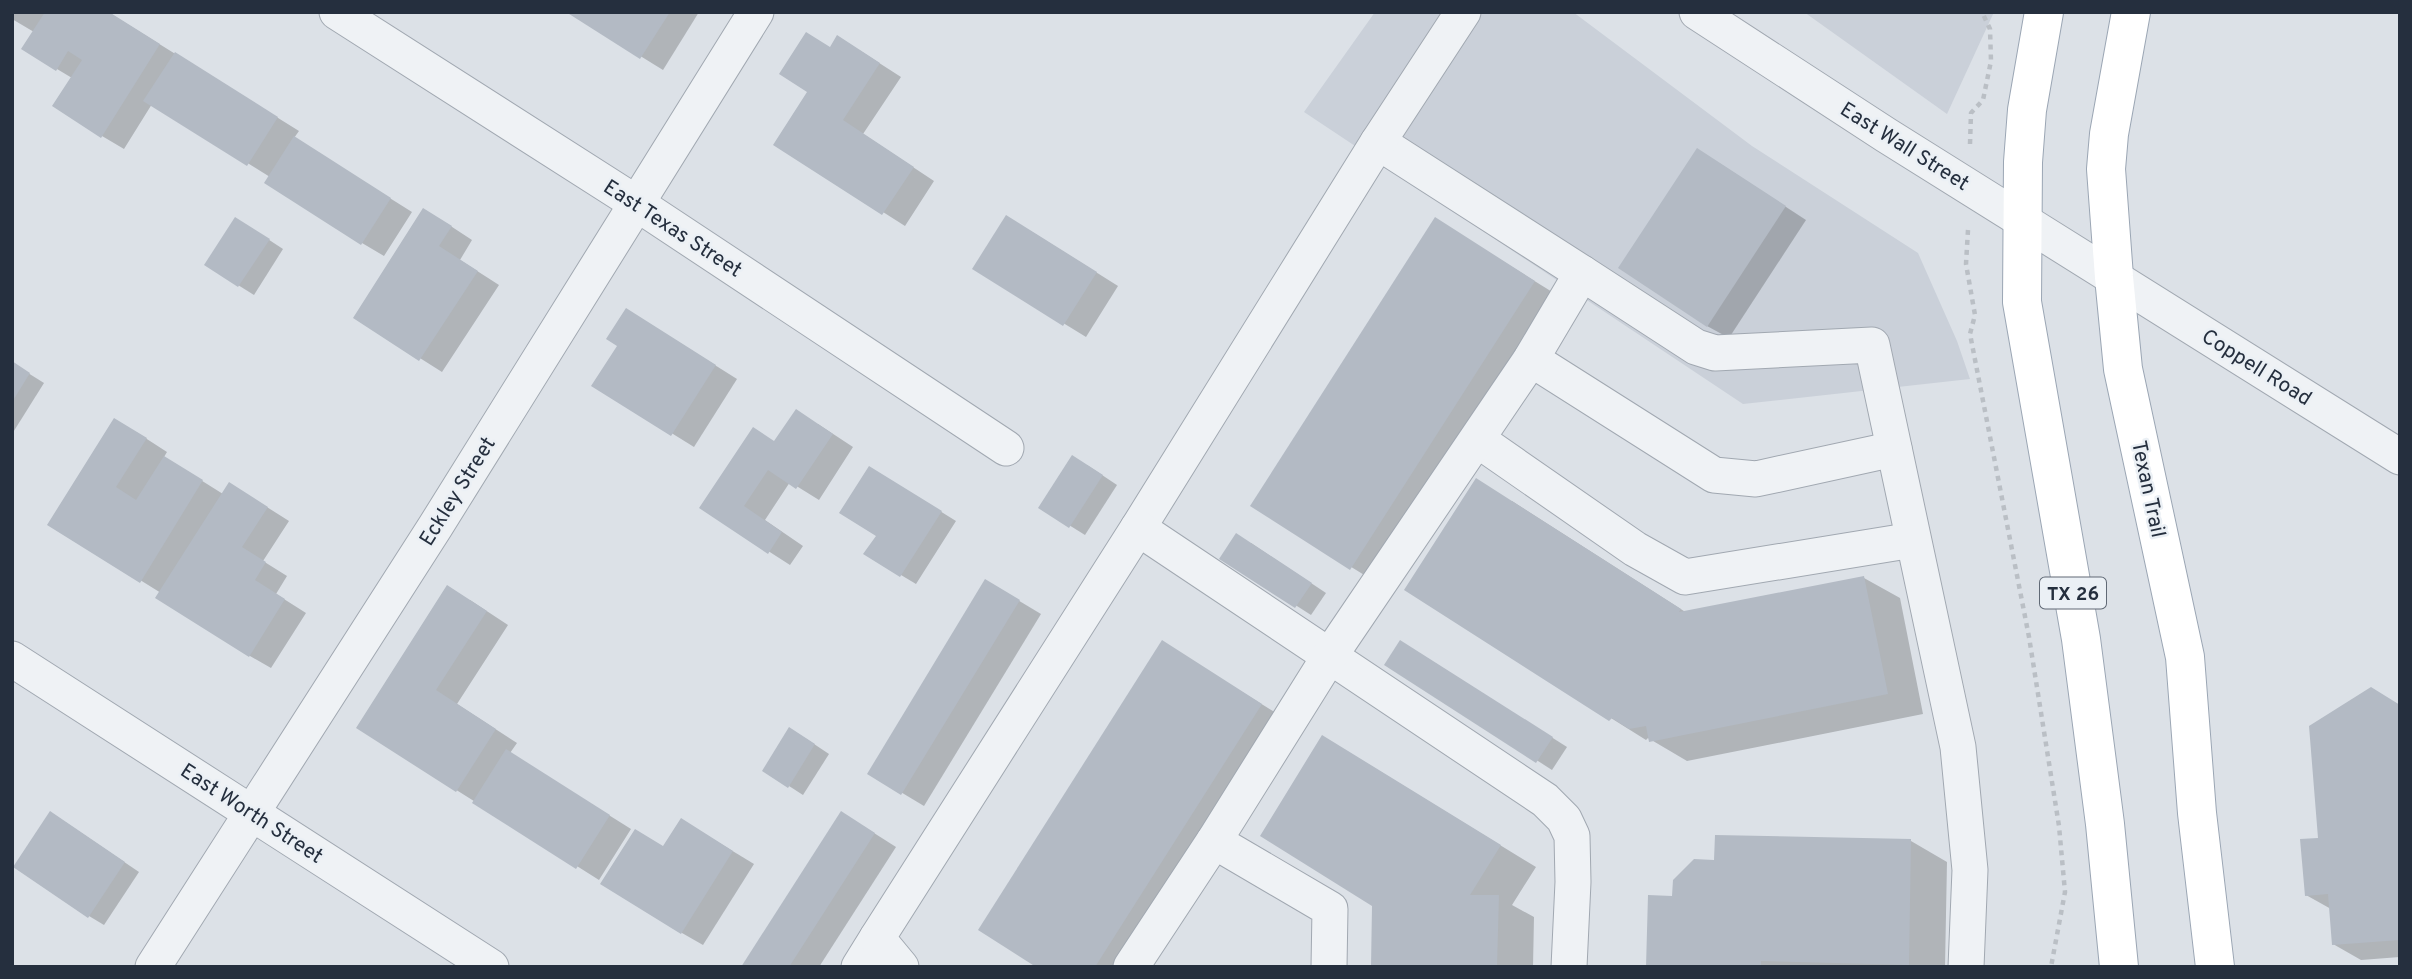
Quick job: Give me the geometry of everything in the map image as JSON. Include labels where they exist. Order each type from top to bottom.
[{"type":"main road","name":"TX 26","points":[[2044,12],[2027,110],[2023,162],[2022,302],[2081,639],[2105,824],[2119,967]]},
{"type":"main road","name":"Texan Trail","points":[[2131,12],[2109,134],[2106,169],[2114,277],[2123,369],[2185,657],[2197,813],[2216,967]]},
{"type":"street","name":"East Texas Street","points":[[337,12],[636,203],[1006,449]]},
{"type":"street","name":"Eckley Street","points":[[153,967],[435,527],[756,12]]},
{"type":"street","points":[[859,967],[1138,528],[1378,142],[1463,12]]},
{"type":"street","name":"East Wall Street","points":[[1697,12],[2114,277]]},
{"type":"street","points":[[1378,142],[1696,348],[1715,353],[1872,345],[1958,747],[1970,870],[1966,967]]},
{"type":"street","points":[[1142,964],[1214,841],[1329,657],[1478,440],[1531,359],[1582,273]]},
{"type":"street","name":"Coppell Road","points":[[2114,277],[2400,457]]},
{"type":"street","points":[[1531,359],[1714,475],[1756,479],[1894,449]]},
{"type":"street","points":[[1478,440],[1635,549],[1685,577],[1913,540]]},
{"type":"street","points":[[1138,528],[1545,800],[1564,819],[1572,836],[1569,967]]},
{"type":"street","name":"East Worth Street","points":[[12,659],[491,967]]},
{"type":"street","points":[[1214,841],[1330,909],[1329,967]]},
{"type":"street","points":[[877,938],[901,967]]},
{"type":"path","points":[[1982,12],[1990,29],[1992,61],[1983,100],[1971,113],[1966,264],[1975,315],[1970,334],[2029,637],[2059,825],[2065,892],[2051,967]]},
{"type":"shaded area","points":[[1375,12],[1573,12],[1752,146],[1918,253],[1957,341],[1970,379],[1743,404],[1304,112]]},
{"type":"shaded area","points":[[1804,12],[1994,12],[1947,114]]},
{"type":"building","points":[[45,12],[109,12],[160,44],[101,138],[52,106],[82,60],[68,51],[56,71],[21,49]]},
{"type":"building","points":[[566,12],[670,12],[640,59]]},
{"type":"building","points":[[806,32],[830,47],[837,35],[880,63],[843,120],[914,167],[882,215],[773,145],[807,92],[779,74]]},
{"type":"building","points":[[175,52],[278,117],[247,166],[143,101]]},
{"type":"building","points":[[294,136],[391,198],[361,245],[264,183]]},
{"type":"building","points":[[1697,148],[1786,206],[1707,327],[1618,268]]},
{"type":"building","points":[[423,208],[452,226],[439,246],[478,271],[419,361],[353,318]]},
{"type":"building","points":[[1006,215],[1097,272],[1063,326],[972,269]]},
{"type":"building","points":[[235,217],[270,239],[238,287],[204,265]]},
{"type":"building","points":[[1435,217],[1535,281],[1350,570],[1250,506]]},
{"type":"building","points":[[626,308],[716,365],[671,436],[591,386],[617,346],[606,339]]},
{"type":"building","points":[[12,361],[30,373],[12,402]]},
{"type":"building","points":[[796,409],[833,434],[796,489],[768,470],[744,506],[782,532],[768,554],[699,508],[753,427],[774,441]]},
{"type":"building","points":[[114,418],[147,438],[116,487],[136,500],[164,456],[203,480],[140,583],[47,525]]},
{"type":"building","points":[[1072,455],[1103,475],[1069,528],[1038,508]]},
{"type":"building","points":[[869,466],[942,511],[900,577],[863,554],[876,536],[839,513]]},
{"type":"building","points":[[1476,478],[1681,609],[1679,612],[1864,576],[1888,694],[1649,742],[1646,726],[1629,729],[1612,718],[1609,721],[1404,590]]},
{"type":"building","points":[[229,482],[268,507],[242,547],[266,562],[255,580],[285,599],[249,657],[155,598]]},
{"type":"building","points":[[1236,533],[1312,583],[1295,608],[1219,559]]},
{"type":"building","points":[[985,579],[1020,600],[901,795],[867,774]]},
{"type":"building","points":[[447,585],[487,611],[436,690],[496,729],[456,792],[356,728]]},
{"type":"building","points":[[1162,640],[1262,704],[1095,967],[1036,967],[978,930]]},
{"type":"building","points":[[1400,640],[1553,737],[1536,763],[1384,665]]},
{"type":"building","points":[[2371,687],[2400,705],[2400,940],[2332,945],[2328,894],[2305,896],[2300,839],[2318,838],[2309,726]]},
{"type":"building","points":[[789,727],[815,744],[788,788],[762,771]]},
{"type":"building","points":[[1322,735],[1501,845],[1470,895],[1499,895],[1497,967],[1371,967],[1372,906],[1260,836]]},
{"type":"building","points":[[506,749],[610,815],[576,869],[472,803]]},
{"type":"building","points":[[50,811],[125,862],[88,918],[13,867]]},
{"type":"building","points":[[841,811],[875,833],[789,967],[741,967]]},
{"type":"building","points":[[681,818],[733,851],[681,934],[600,884],[635,829],[663,846]]},
{"type":"building","points":[[1715,835],[1911,839],[1909,965],[1761,961],[1761,967],[1646,967],[1648,895],[1672,896],[1673,880],[1694,859],[1714,860]]}]
